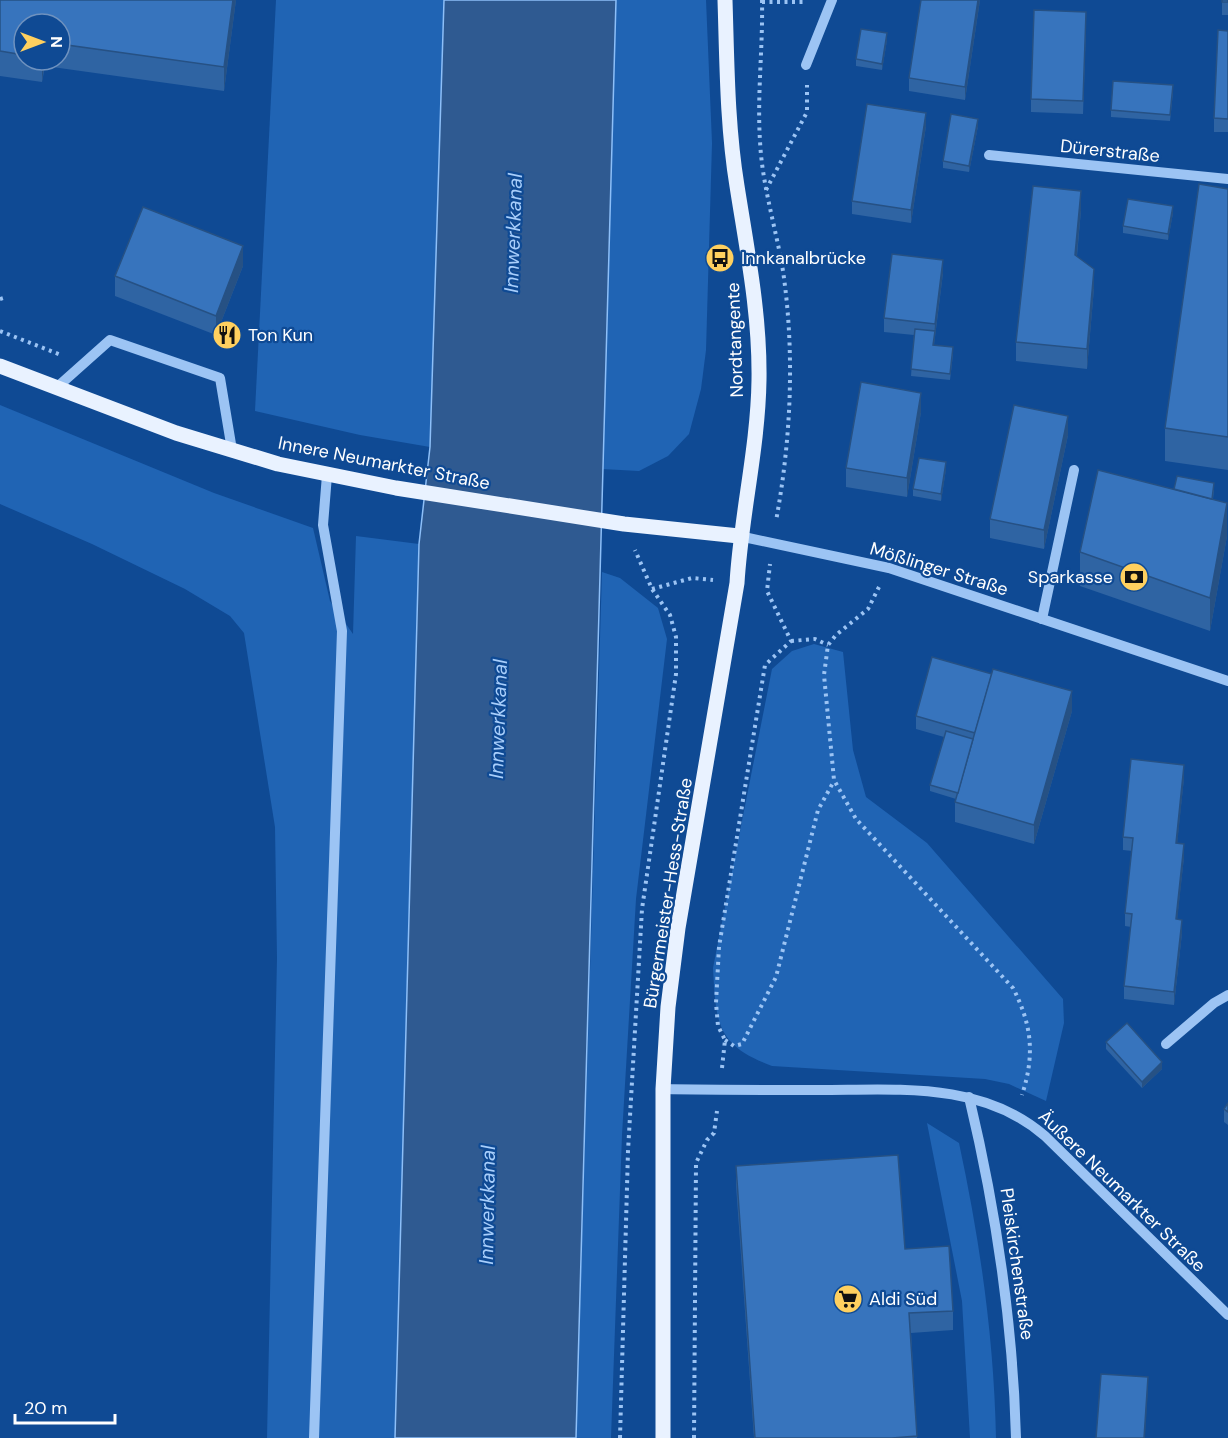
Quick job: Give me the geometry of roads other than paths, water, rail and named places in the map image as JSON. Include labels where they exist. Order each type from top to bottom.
[{"type":"main road","name":"Nordtangente","points":[[725,0],[730,130],[753,284],[759,381],[753,451],[740,536]]},
{"type":"main road","name":"Innere Neumarkter Straße","points":[[0,366],[55,389],[176,433],[327,476],[624,524],[740,536]]},
{"type":"main road","name":"Bürgermeister-Hess-Straße","points":[[663,1438],[663,1089],[668,1007],[678,928],[737,583],[740,536]]},
{"type":"street","points":[[806,65],[832,1]]},
{"type":"street","name":"Dürerstraße","points":[[989,155],[1228,179]]},
{"type":"street","points":[[55,389],[110,340],[220,378],[232,450]]},
{"type":"street","points":[[1042,619],[1074,470]]},
{"type":"street","points":[[314,1438],[342,631],[324,525],[327,476]]},
{"type":"street","name":"Mößlinger Straße","points":[[740,536],[889,568],[1228,681]]},
{"type":"street","points":[[1166,1044],[1214,1002],[1228,995]]},
{"type":"street","name":"Äußere Neumarkter Straße","points":[[663,1089],[914,1090],[969,1097],[1016,1114],[1045,1136],[1228,1315]]},
{"type":"street","name":"Pleiskirchenstraße","points":[[969,1097],[996,1215],[1014,1366],[1016,1438]]},
{"type":"water","name":"Innwerkkanal","points":[[444,0],[616,0],[576,1438],[395,1438],[419,544],[430,447]]},
{"type":"place","name":"Innkanalbrücke","points":[[720,258]]},
{"type":"place","name":"Ton Kun","points":[[227,335]]},
{"type":"place","name":"Sparkasse","points":[[1134,577]]},
{"type":"place","name":"Aldi Süd","points":[[848,1299]]}]
